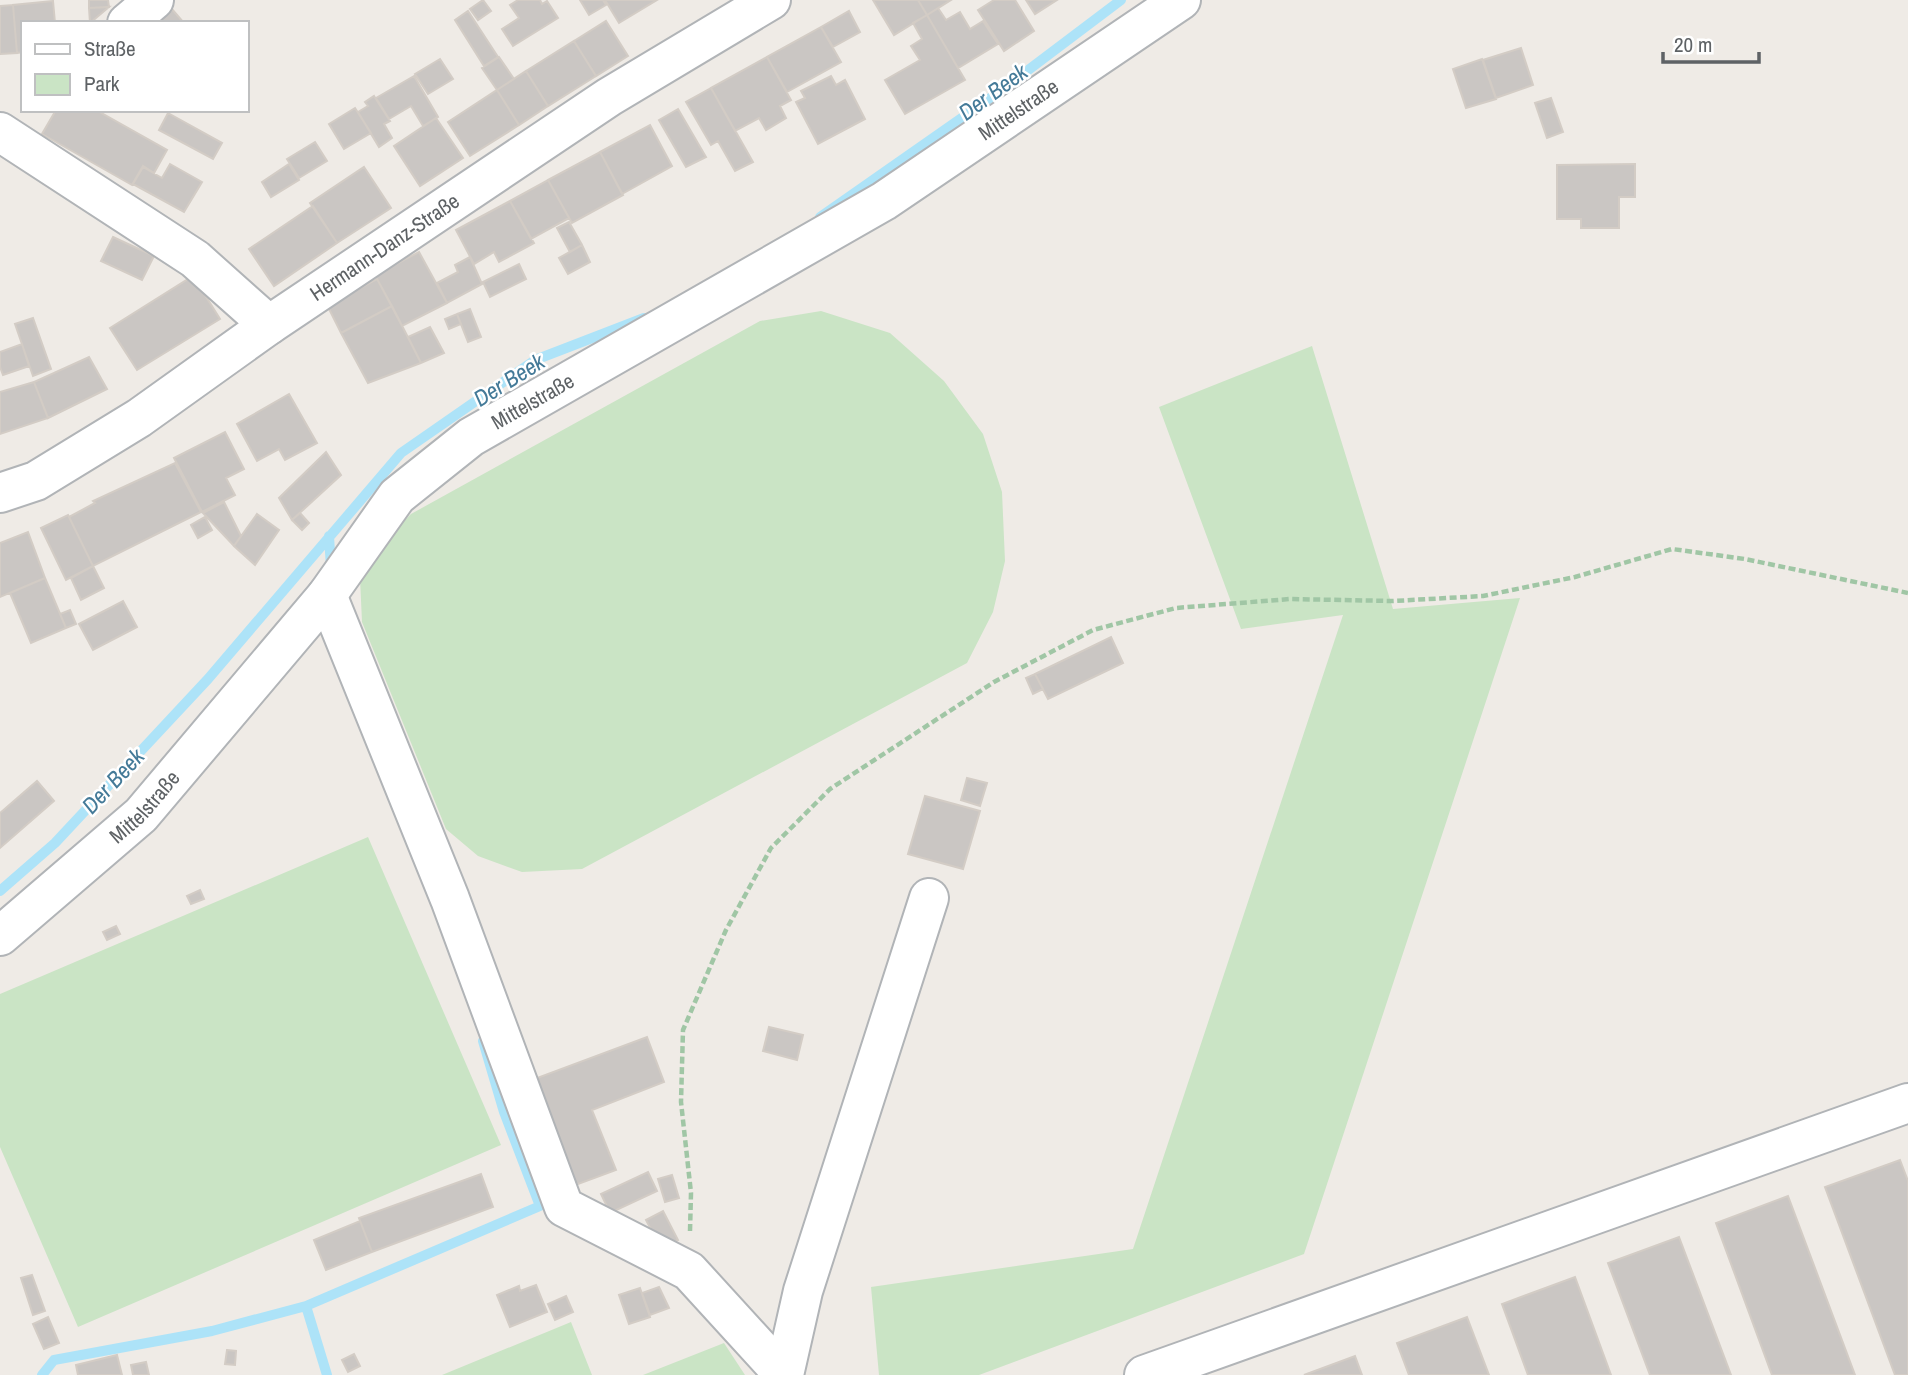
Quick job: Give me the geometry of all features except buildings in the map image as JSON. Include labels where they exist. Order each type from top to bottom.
[{"type":"street","points":[[129,21],[154,0]]},
{"type":"street","name":"Hermann-Danz-Straße","points":[[0,493],[36,481],[139,418],[269,325],[609,97],[771,0]]},
{"type":"street","name":"Mittelstraße","points":[[0,936],[141,815],[327,595],[397,496],[471,437],[884,201],[1181,0]]},
{"type":"street","points":[[23,112],[0,132],[195,259],[269,325]]},
{"type":"street","points":[[327,595],[450,899],[564,1207],[689,1271],[784,1375]]},
{"type":"street","points":[[784,1375],[803,1291],[929,898]]},
{"type":"street","points":[[1144,1375],[1908,1102]]},
{"type":"path","points":[[689,1271],[691,1193],[681,1101],[683,1030],[726,930],[771,848],[830,789],[994,682],[1093,630],[1175,608],[1290,599],[1394,601],[1483,596],[1575,577],[1672,549],[1745,559],[1908,593]]},
{"type":"green space","points":[[821,311],[890,333],[944,381],[983,434],[1002,492],[1005,561],[993,612],[967,663],[582,869],[522,872],[478,856],[446,829],[362,622],[360,578],[379,546],[411,514],[760,321]]},
{"type":"green space","points":[[1312,346],[1393,609],[1520,598],[1304,1254],[979,1375],[879,1375],[871,1287],[1133,1249],[1343,615],[1241,629],[1159,407]]},
{"type":"green space","points":[[368,837],[501,1145],[78,1327],[0,1147],[0,994]]},
{"type":"green space","points":[[571,1322],[592,1375],[442,1375]]},
{"type":"green space","points":[[724,1343],[745,1375],[643,1375]]},
{"type":"waterway","name":"Der Beek","points":[[820,217],[1003,89],[1121,0]]},
{"type":"waterway","name":"Der Beek","points":[[0,891],[55,843],[208,679],[401,453],[535,360],[644,318]]},
{"type":"waterway","points":[[329,536],[331,568]]},
{"type":"waterway","points":[[42,1375],[54,1360],[212,1331],[306,1306],[540,1206],[504,1112],[483,1041]]},
{"type":"waterway","points":[[306,1306],[327,1375]]}]
